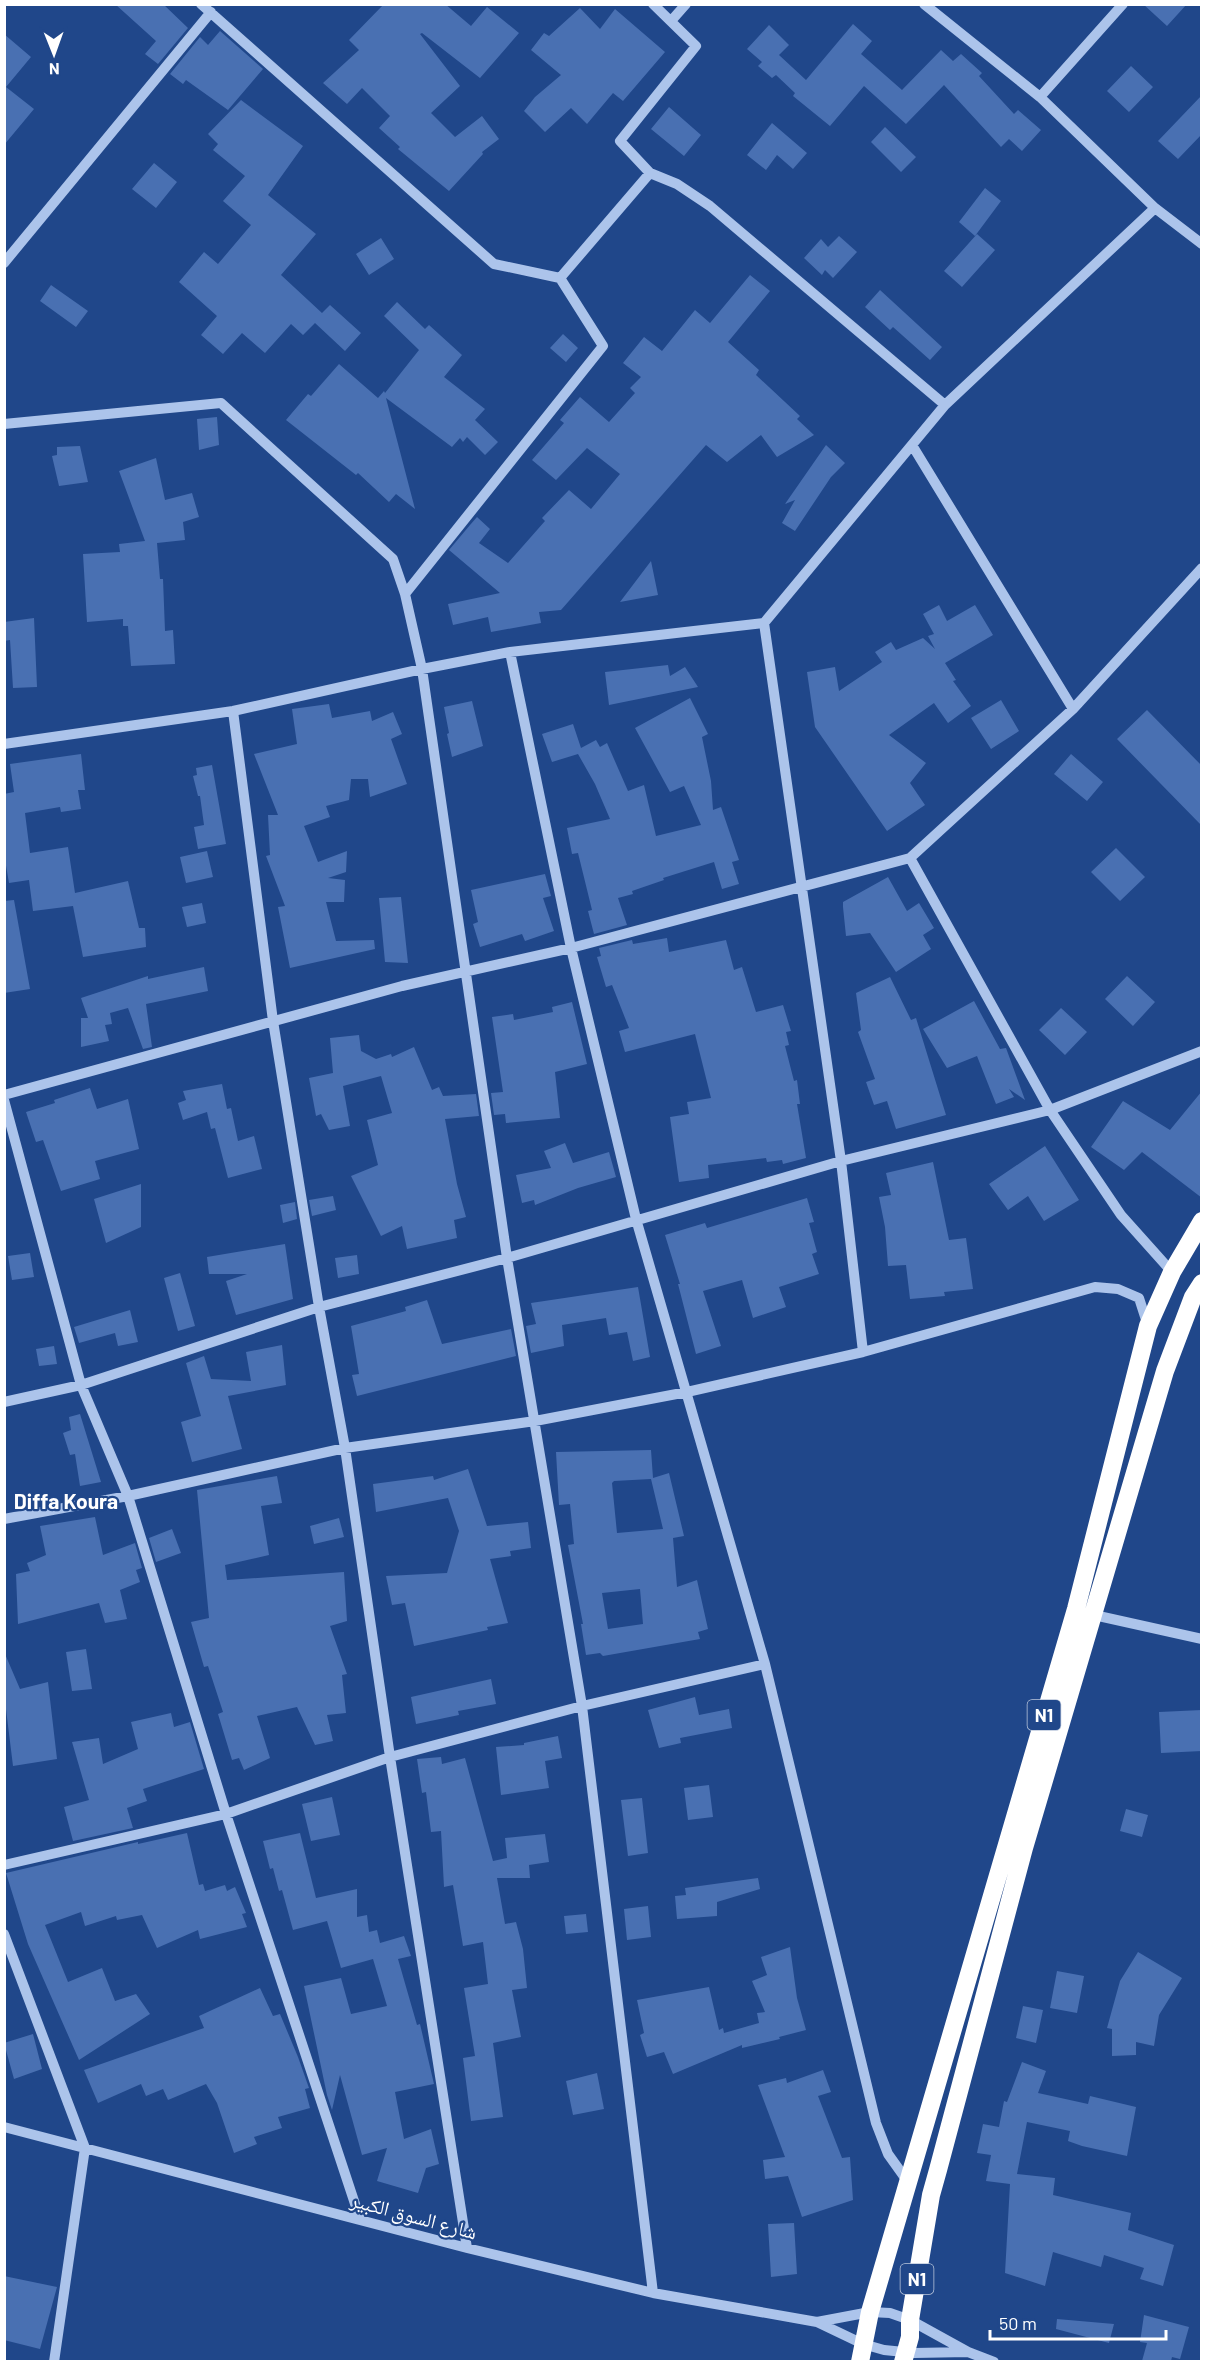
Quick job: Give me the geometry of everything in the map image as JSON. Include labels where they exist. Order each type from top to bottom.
[{"type":"highway","name":"N1","points":[[862,2353],[870,2312],[1076,1609],[1148,1326],[1172,1272],[1202,1221]]},
{"type":"highway","name":"N1","points":[[904,2357],[910,2337],[910,2320],[938,2170],[1024,1848],[1165,1371],[1193,1297],[1202,1283]]},
{"type":"street","points":[[201,4],[494,264],[560,278],[603,346],[405,594]]},
{"type":"street","points":[[653,4],[696,46],[620,141],[651,173],[677,184],[710,206],[945,405]]},
{"type":"street","points":[[671,21],[686,4]]},
{"type":"street","points":[[924,4],[1040,97],[1155,208],[1202,244]]},
{"type":"street","points":[[1040,97],[1123,4]]},
{"type":"street","points":[[4,263],[211,12]]},
{"type":"street","points":[[560,278],[651,173]]},
{"type":"street","points":[[4,744],[234,711],[510,651],[764,623],[945,405],[1155,208]]},
{"type":"street","points":[[4,424],[221,403],[393,559],[405,594],[422,669],[507,1258],[582,1706],[653,2293]]},
{"type":"street","points":[[912,445],[1073,709]]},
{"type":"street","points":[[4,1095],[402,986],[571,948],[910,858],[1073,709],[1202,568]]},
{"type":"street","points":[[764,623],[841,1161],[863,1352]]},
{"type":"street","points":[[510,651],[571,948],[636,1219],[765,1664],[876,2124],[888,2154],[908,2182]]},
{"type":"street","points":[[234,711],[273,1021],[319,1307],[345,1448],[390,1757],[467,2248]]},
{"type":"street","points":[[910,858],[1050,1110],[1121,1215],[1172,1272]]},
{"type":"street","points":[[4,1402],[81,1385],[319,1307],[507,1258],[841,1161],[1050,1110],[1202,1051]]},
{"type":"street","points":[[4,1100],[81,1385],[128,1496],[226,1814],[360,2219]]},
{"type":"street","points":[[4,1519],[128,1496],[345,1448],[535,1421],[687,1392],[863,1352],[1095,1287],[1118,1289],[1139,1299],[1148,1326]]},
{"type":"street","points":[[1094,1615],[1202,1639]]},
{"type":"street","points":[[4,1865],[226,1814],[390,1757],[582,1706],[765,1664]]},
{"type":"street","points":[[4,1934],[85,2148],[54,2361]]},
{"type":"street","name":"شارع السوق الكبير","points":[[4,2127],[467,2248],[653,2293],[817,2322],[870,2312],[890,2313],[910,2320],[968,2352],[994,2361]]},
{"type":"street","name":"شارع السوق الكبير","points":[[817,2322],[862,2353],[904,2357],[968,2352]]},
{"type":"building","points":[[115,4],[163,4],[188,28],[158,64],[145,54],[156,41]]},
{"type":"building","points":[[384,4],[445,4],[471,26],[487,7],[519,33],[480,78],[422,33],[420,34],[460,86],[431,113],[455,137],[482,116],[499,139],[482,152],[483,154],[449,191],[398,149],[400,147],[379,128],[390,116],[362,88],[347,104],[323,83],[359,50],[349,40]]},
{"type":"building","points":[[1143,4],[1187,4],[1167,26]]},
{"type":"building","points":[[580,8],[600,29],[615,9],[665,52],[623,101],[613,93],[587,124],[571,108],[545,132],[524,111],[535,97],[561,75],[531,50],[544,33],[549,36]]},
{"type":"building","points":[[853,24],[872,41],[861,54],[902,90],[941,50],[953,61],[961,54],[982,73],[979,76],[1014,114],[1018,110],[1041,130],[1022,151],[1009,139],[1001,147],[944,85],[906,124],[864,86],[830,126],[793,96],[795,93],[776,75],[772,78],[758,66],[762,62],[747,49],[769,25],[789,45],[779,55],[806,80]]},
{"type":"building","points":[[220,31],[263,69],[228,110],[186,80],[183,84],[170,74],[200,37],[208,45]]},
{"type":"building","points":[[4,34],[31,57],[6,87],[34,109],[4,145]]},
{"type":"building","points":[[1131,66],[1153,87],[1129,112],[1107,91]]},
{"type":"building","points":[[1202,95],[1202,134],[1178,159],[1158,141]]},
{"type":"building","points":[[241,100],[303,146],[268,195],[316,234],[281,275],[322,313],[330,305],[361,333],[345,351],[315,323],[303,335],[291,324],[265,353],[242,333],[223,354],[201,335],[217,316],[179,282],[204,252],[218,264],[251,225],[223,201],[245,176],[213,150],[218,144],[208,134]]},
{"type":"building","points":[[669,107],[701,135],[684,156],[651,129]]},
{"type":"building","points":[[772,123],[807,153],[793,169],[777,155],[766,170],[747,155]]},
{"type":"building","points":[[885,127],[916,157],[901,172],[871,142]]},
{"type":"building","points":[[154,163],[177,182],[156,208],[132,189]]},
{"type":"building","points":[[985,188],[1001,201],[975,236],[959,222]]},
{"type":"building","points":[[977,234],[995,250],[962,287],[944,271]]},
{"type":"building","points":[[839,236],[857,252],[833,278],[825,270],[822,275],[804,258],[821,239],[828,247]]},
{"type":"building","points":[[381,238],[394,259],[369,275],[356,254]]},
{"type":"building","points":[[750,275],[770,291],[728,342],[759,370],[756,375],[800,416],[797,419],[814,435],[777,457],[761,435],[727,462],[706,445],[561,610],[539,612],[541,623],[491,632],[488,617],[453,625],[448,604],[500,593],[449,550],[470,525],[477,517],[490,529],[479,543],[508,563],[545,521],[542,518],[569,490],[591,509],[620,474],[587,448],[556,480],[532,460],[564,423],[560,420],[580,397],[609,422],[635,393],[630,388],[641,377],[623,363],[644,337],[662,351],[695,310],[710,323]]},
{"type":"building","points":[[51,285],[88,311],[76,327],[40,301]]},
{"type":"building","points":[[880,290],[942,347],[930,360],[893,327],[890,330],[865,307]]},
{"type":"building","points":[[397,302],[425,329],[429,325],[462,355],[444,377],[485,409],[475,420],[498,442],[485,455],[467,437],[463,442],[460,438],[452,447],[386,398],[415,509],[396,494],[389,502],[358,473],[356,475],[286,420],[308,394],[311,396],[339,364],[378,398],[384,391],[385,393],[419,350],[384,316]]},
{"type":"building","points":[[563,334],[578,348],[566,362],[550,348]]},
{"type":"building","points":[[217,417],[219,445],[199,450],[197,419]]},
{"type":"building","points":[[826,445],[845,463],[831,477],[795,531],[782,523],[795,500],[785,504]]},
{"type":"building","points":[[80,446],[88,482],[59,486],[52,456],[57,455],[57,447]]},
{"type":"building","points":[[156,458],[165,500],[192,493],[199,517],[183,522],[185,540],[157,543],[160,579],[163,579],[165,631],[173,630],[175,664],[131,666],[128,626],[123,626],[123,619],[87,622],[83,554],[120,552],[119,544],[145,541],[119,471]]},
{"type":"building","points":[[651,561],[658,595],[620,602]]},
{"type":"building","points":[[939,605],[947,621],[975,605],[993,635],[945,663],[956,680],[953,681],[971,706],[948,723],[934,703],[889,735],[926,763],[910,783],[925,805],[887,831],[815,727],[807,672],[835,667],[839,691],[882,662],[875,652],[891,642],[896,650],[923,638],[935,649],[928,636],[934,634],[923,614]]},
{"type":"building","points":[[34,618],[37,687],[13,688],[10,640],[4,641],[4,622]]},
{"type":"building","points":[[668,665],[670,676],[685,667],[698,687],[609,705],[605,672]]},
{"type":"building","points":[[690,698],[708,734],[702,737],[711,781],[713,810],[721,807],[739,860],[732,862],[739,884],[722,889],[714,862],[663,878],[664,880],[632,891],[633,894],[618,898],[627,925],[594,934],[588,911],[592,910],[578,853],[572,854],[567,828],[610,819],[595,784],[578,754],[552,762],[542,734],[573,724],[581,748],[596,740],[600,747],[607,743],[628,791],[644,785],[656,836],[701,825],[684,786],[670,792],[635,728]]},
{"type":"building","points":[[1001,700],[1019,731],[991,749],[971,718]]},
{"type":"building","points":[[472,701],[483,746],[452,757],[444,707]]},
{"type":"building","points":[[329,704],[332,718],[370,711],[372,721],[393,712],[402,734],[391,739],[407,784],[370,797],[368,779],[351,779],[349,800],[326,806],[330,817],[304,826],[318,862],[347,851],[346,872],[328,878],[345,880],[344,902],[326,902],[336,941],[374,940],[375,949],[290,968],[278,907],[285,906],[266,856],[270,855],[268,815],[278,815],[254,754],[297,744],[292,709]]},
{"type":"building","points":[[1147,710],[1202,766],[1202,826],[1117,739]]},
{"type":"building","points":[[81,754],[85,790],[78,790],[81,809],[61,812],[60,807],[25,813],[30,853],[68,847],[75,893],[128,881],[139,928],[145,928],[146,947],[83,957],[73,906],[33,911],[29,880],[9,883],[4,854],[4,794],[14,792],[10,764]]},
{"type":"building","points":[[1071,754],[1103,782],[1087,801],[1054,774]]},
{"type":"building","points":[[212,765],[226,844],[198,849],[194,827],[204,825],[200,796],[198,796],[193,776],[197,775],[196,768]]},
{"type":"building","points":[[1116,848],[1145,877],[1120,901],[1091,872]]},
{"type":"building","points":[[207,851],[213,877],[186,883],[180,857]]},
{"type":"building","points":[[545,874],[551,896],[543,898],[554,931],[525,941],[522,934],[480,947],[473,924],[478,922],[471,890]]},
{"type":"building","points":[[888,877],[907,911],[919,903],[934,928],[923,935],[931,949],[896,972],[870,933],[846,936],[843,907],[843,902]]},
{"type":"building","points":[[401,897],[408,963],[385,962],[379,898]]},
{"type":"building","points":[[14,900],[30,989],[4,993],[4,901]]},
{"type":"building","points":[[202,903],[206,923],[187,927],[182,907]]},
{"type":"building","points":[[667,938],[669,952],[726,940],[734,970],[742,967],[756,1012],[783,1005],[791,1031],[786,1032],[789,1045],[785,1046],[794,1081],[797,1080],[800,1104],[797,1104],[806,1158],[783,1164],[782,1160],[767,1162],[766,1158],[708,1165],[709,1178],[679,1182],[670,1117],[689,1114],[687,1102],[711,1098],[695,1034],[625,1052],[619,1031],[629,1028],[612,985],[606,987],[597,957],[601,956],[599,948],[632,940],[633,944]]},
{"type":"building","points":[[204,967],[208,991],[146,1004],[152,1047],[143,1049],[128,1008],[110,1013],[112,1024],[105,1025],[109,1041],[81,1047],[81,1018],[88,1018],[81,998],[148,976],[148,979]]},
{"type":"building","points":[[1127,976],[1155,1002],[1133,1026],[1105,999]]},
{"type":"building","points":[[890,977],[911,1020],[916,1018],[946,1115],[896,1129],[887,1101],[874,1105],[866,1082],[875,1079],[858,1032],[861,1030],[856,993]]},
{"type":"building","points":[[974,1001],[1000,1049],[1006,1048],[1025,1100],[1009,1089],[1014,1097],[996,1104],[977,1056],[947,1068],[923,1029]]},
{"type":"building","points":[[572,1002],[587,1064],[555,1072],[560,1118],[506,1123],[505,1114],[494,1115],[491,1093],[503,1092],[492,1017],[513,1014],[514,1020],[553,1012],[552,1007]]},
{"type":"building","points":[[1061,1008],[1087,1032],[1065,1055],[1039,1030]]},
{"type":"building","points":[[359,1035],[361,1051],[376,1059],[391,1054],[392,1057],[414,1047],[432,1090],[439,1087],[443,1096],[476,1094],[479,1116],[445,1119],[457,1184],[466,1217],[454,1220],[457,1238],[407,1249],[402,1226],[381,1236],[351,1176],[378,1165],[367,1120],[392,1113],[381,1076],[343,1086],[350,1126],[329,1130],[321,1114],[316,1116],[309,1078],[333,1073],[330,1038]]},
{"type":"building","points":[[222,1084],[227,1109],[231,1108],[238,1141],[254,1136],[262,1169],[228,1178],[215,1128],[211,1129],[207,1112],[183,1120],[178,1103],[186,1100],[183,1091]]},
{"type":"building","points":[[90,1088],[97,1109],[128,1099],[139,1149],[95,1161],[100,1179],[61,1191],[43,1140],[36,1142],[26,1112]]},
{"type":"building","points":[[1202,1091],[1202,1198],[1142,1152],[1124,1170],[1091,1147],[1123,1101],[1170,1130]]},
{"type":"building","points":[[565,1143],[573,1163],[609,1152],[616,1177],[578,1188],[535,1205],[534,1200],[522,1203],[516,1175],[551,1168],[544,1151]]},
{"type":"building","points":[[1045,1146],[1079,1200],[1044,1221],[1028,1196],[1008,1210],[989,1184]]},
{"type":"building","points":[[933,1162],[949,1240],[966,1238],[973,1289],[944,1292],[945,1296],[910,1299],[906,1265],[888,1266],[885,1227],[879,1197],[891,1195],[886,1173]]},
{"type":"building","points":[[141,1184],[141,1227],[106,1243],[94,1199]]},
{"type":"building","points":[[333,1196],[336,1210],[312,1216],[309,1200]]},
{"type":"building","points":[[807,1198],[814,1222],[809,1223],[817,1252],[812,1254],[819,1274],[779,1287],[786,1307],[753,1318],[742,1280],[703,1291],[721,1346],[696,1354],[678,1284],[680,1284],[665,1235],[705,1223],[707,1228]]},
{"type":"building","points":[[295,1202],[297,1219],[283,1223],[280,1205]]},
{"type":"building","points":[[285,1244],[293,1299],[236,1315],[226,1281],[247,1274],[209,1274],[207,1257]]},
{"type":"building","points":[[30,1253],[34,1277],[12,1280],[8,1256]]},
{"type":"building","points":[[357,1255],[359,1274],[338,1278],[335,1258]]},
{"type":"building","points":[[180,1273],[195,1326],[178,1331],[164,1278]]},
{"type":"building","points":[[638,1287],[650,1357],[633,1361],[627,1332],[609,1335],[606,1318],[562,1325],[564,1346],[531,1353],[526,1326],[536,1324],[531,1303]]},
{"type":"building","points":[[427,1300],[442,1344],[511,1329],[516,1356],[357,1396],[352,1375],[359,1374],[351,1326],[406,1311],[405,1307]]},
{"type":"building","points":[[130,1310],[138,1342],[118,1346],[115,1333],[79,1343],[74,1327]]},
{"type":"building","points":[[282,1345],[286,1385],[228,1396],[242,1449],[192,1462],[181,1422],[201,1416],[186,1363],[204,1356],[211,1379],[251,1381],[246,1352]]},
{"type":"building","points":[[54,1346],[57,1364],[39,1366],[36,1349]]},
{"type":"building","points":[[80,1414],[101,1482],[80,1486],[75,1454],[70,1455],[63,1433],[71,1430],[69,1417]]},
{"type":"building","points":[[651,1450],[653,1478],[669,1473],[684,1536],[673,1538],[677,1587],[697,1580],[708,1629],[698,1632],[700,1639],[603,1656],[600,1653],[586,1655],[581,1624],[583,1624],[568,1545],[574,1544],[570,1504],[559,1505],[556,1452]],"holes":[[[651,1479],[663,1529],[617,1533],[612,1483]],[[640,1589],[643,1624],[608,1629],[602,1593]]]},
{"type":"building","points":[[468,1469],[487,1526],[528,1522],[531,1548],[510,1551],[511,1556],[490,1559],[508,1623],[487,1627],[488,1630],[414,1646],[405,1603],[392,1605],[386,1576],[447,1573],[459,1531],[448,1498],[376,1512],[373,1484],[433,1476],[434,1480]]},
{"type":"building","points":[[277,1476],[282,1503],[261,1506],[269,1555],[225,1565],[227,1580],[344,1572],[347,1621],[330,1626],[347,1674],[342,1675],[346,1713],[327,1715],[333,1741],[315,1745],[297,1707],[257,1716],[270,1758],[244,1770],[239,1758],[232,1760],[218,1714],[223,1712],[208,1666],[204,1667],[191,1622],[209,1618],[197,1490]]},
{"type":"building","points":[[95,1517],[103,1555],[135,1543],[142,1568],[136,1570],[140,1582],[120,1590],[127,1619],[105,1623],[99,1603],[18,1624],[16,1574],[30,1571],[27,1563],[46,1555],[40,1526]]},
{"type":"building","points":[[339,1518],[344,1537],[314,1544],[310,1526]]},
{"type":"building","points":[[172,1529],[181,1553],[156,1562],[149,1538]]},
{"type":"building","points":[[86,1649],[92,1689],[72,1691],[66,1652]]},
{"type":"building","points":[[5,1654],[20,1689],[48,1682],[57,1759],[13,1766],[4,1693]]},
{"type":"building","points":[[491,1679],[496,1704],[458,1711],[459,1715],[416,1724],[411,1697]]},
{"type":"building","points":[[695,1697],[699,1715],[729,1709],[732,1728],[680,1738],[681,1743],[659,1748],[648,1710]]},
{"type":"building","points":[[1202,1710],[1202,1751],[1161,1753],[1159,1712]]},
{"type":"building","points":[[171,1713],[174,1727],[190,1722],[204,1769],[143,1789],[147,1801],[127,1808],[133,1828],[73,1841],[64,1807],[89,1800],[72,1742],[99,1738],[103,1764],[138,1749],[131,1722]]},
{"type":"building","points":[[558,1736],[562,1758],[545,1761],[549,1788],[501,1795],[496,1747],[524,1745],[524,1743]]},
{"type":"building","points":[[441,1757],[442,1764],[465,1758],[493,1861],[507,1858],[505,1838],[545,1834],[549,1862],[529,1865],[530,1878],[497,1878],[505,1924],[516,1922],[523,1949],[527,1988],[512,1990],[521,2037],[493,2043],[503,2117],[471,2121],[463,2058],[475,2056],[464,1988],[488,1984],[483,1942],[463,1946],[453,1885],[444,1887],[441,1831],[431,1832],[426,1792],[422,1793],[417,1759]]},
{"type":"building","points":[[709,1785],[713,1817],[688,1820],[684,1788]]},
{"type":"building","points":[[332,1797],[340,1835],[311,1841],[302,1804]]},
{"type":"building","points":[[642,1798],[648,1853],[628,1856],[621,1800]]},
{"type":"building","points":[[1126,1809],[1148,1815],[1142,1837],[1120,1831]]},
{"type":"building","points":[[187,1833],[199,1885],[203,1884],[205,1891],[225,1885],[227,1891],[235,1887],[246,1913],[242,1914],[247,1927],[200,1939],[198,1930],[157,1948],[142,1915],[117,1920],[116,1916],[85,1926],[81,1912],[45,1925],[68,1982],[102,1968],[115,2001],[136,1994],[150,2014],[79,2060],[28,1944],[6,1873]]},
{"type":"building","points":[[300,1833],[316,1898],[357,1889],[357,1917],[367,1915],[369,1932],[377,1930],[380,1943],[404,1936],[411,1956],[398,1959],[417,2025],[420,2024],[434,2084],[395,2092],[404,2139],[431,2129],[439,2164],[426,2168],[418,2193],[377,2181],[387,2148],[362,2155],[340,2075],[332,2110],[327,2095],[304,1986],[341,1978],[351,2014],[387,2006],[373,1959],[341,1968],[327,1921],[293,1930],[282,1890],[279,1891],[273,1868],[270,1869],[263,1841]]},
{"type":"building","points":[[758,1878],[760,1889],[717,1902],[717,1916],[677,1919],[675,1896],[686,1895],[685,1888]]},
{"type":"building","points":[[648,1906],[651,1937],[627,1940],[624,1909]]},
{"type":"building","points":[[586,1914],[588,1932],[566,1934],[564,1916]]},
{"type":"building","points":[[790,1947],[797,1998],[806,2030],[742,2048],[742,2045],[673,2074],[664,2052],[647,2057],[640,2035],[644,2033],[637,2000],[709,1987],[719,2030],[723,2028],[724,2033],[759,2023],[757,2013],[765,2012],[752,1981],[767,1975],[761,1957]]},
{"type":"building","points":[[1138,1952],[1182,1978],[1159,2015],[1154,2046],[1136,2042],[1136,2055],[1112,2056],[1112,2029],[1107,2028],[1120,1981]]},
{"type":"building","points":[[1057,1971],[1084,1976],[1077,2013],[1050,2008]]},
{"type":"building","points":[[260,1988],[273,2016],[280,2014],[309,2088],[305,2089],[310,2108],[278,2117],[282,2128],[254,2137],[257,2144],[234,2153],[217,2103],[206,2084],[168,2100],[163,2089],[146,2096],[141,2084],[98,2103],[84,2070],[204,2028],[199,2016]]},
{"type":"building","points":[[1023,2006],[1043,2010],[1036,2043],[1016,2038]]},
{"type":"building","points":[[33,2034],[42,2069],[14,2079],[4,2043]]},
{"type":"building","points":[[1022,2062],[1046,2071],[1038,2093],[1088,2104],[1090,2096],[1136,2107],[1127,2156],[1068,2141],[1070,2131],[1027,2122],[1017,2174],[1055,2178],[1053,2195],[1131,2213],[1128,2230],[1174,2245],[1163,2286],[1140,2279],[1144,2268],[1104,2255],[1101,2267],[1053,2252],[1045,2286],[1005,2273],[1010,2184],[986,2181],[991,2155],[977,2153],[983,2124],[999,2127],[1004,2101],[1007,2102]]},
{"type":"building","points":[[823,2070],[831,2092],[818,2096],[842,2158],[850,2157],[853,2200],[802,2217],[788,2176],[765,2179],[763,2160],[785,2157],[758,2085],[786,2078],[787,2083]]},
{"type":"building","points":[[597,2073],[604,2109],[573,2115],[566,2081]]},
{"type":"building","points":[[794,2223],[797,2274],[771,2277],[768,2224]]},
{"type":"building","points":[[4,2276],[57,2287],[40,2349],[4,2340]]},
{"type":"building","points":[[1144,2315],[1189,2327],[1180,2359],[1172,2357],[1171,2361],[1142,2361],[1147,2343],[1140,2342]]},
{"type":"building","points":[[1057,2319],[1114,2324],[1109,2343],[1056,2329]]},
{"type":"district","name":"Diffa Koura","points":[[66,1500]]}]
